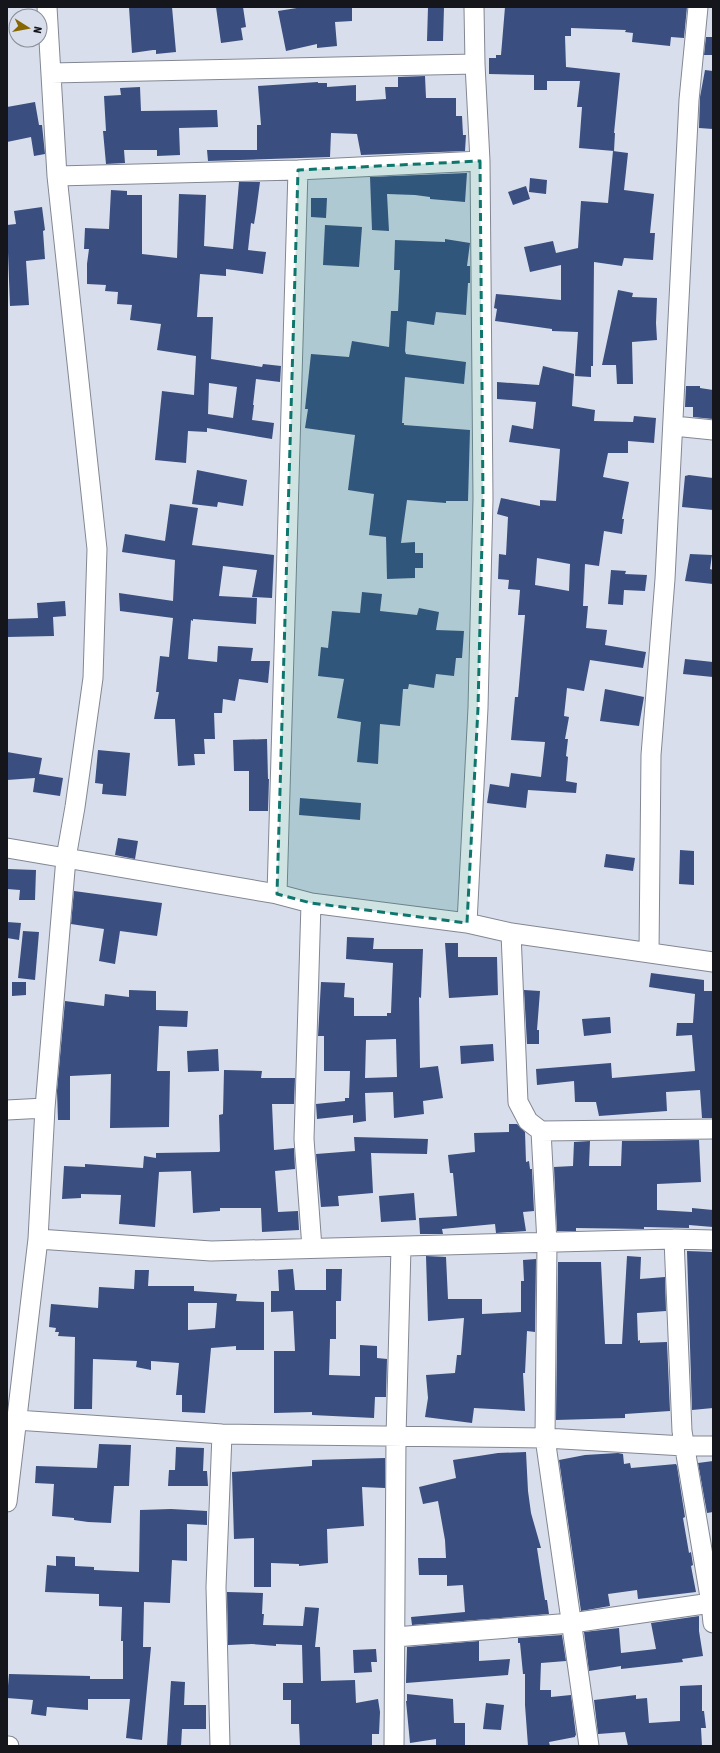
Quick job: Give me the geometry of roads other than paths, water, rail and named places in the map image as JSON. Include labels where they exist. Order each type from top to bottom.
[{"type":"street","points":[[7,1502],[38,1239],[45,1108],[66,858],[75,807],[93,678],[97,549],[57,176],[47,7]]},
{"type":"street","points":[[467,923],[478,708],[483,499],[480,161],[475,64],[474,7]]},
{"type":"street","points":[[648,953],[651,755],[666,579],[689,100],[698,7]]},
{"type":"street","points":[[51,73],[475,64]]},
{"type":"street","points":[[57,176],[298,170],[480,161]]},
{"type":"street","points":[[277,894],[298,170]]},
{"type":"street","points":[[674,426],[713,430]]},
{"type":"street","points":[[7,848],[277,894],[311,903],[467,923],[511,933],[713,962]]},
{"type":"street","points":[[311,903],[304,1139],[312,1248]]},
{"type":"street","points":[[511,933],[518,1102],[528,1121],[541,1131],[713,1128]]},
{"type":"street","points":[[7,1110],[45,1108]]},
{"type":"street","points":[[541,1131],[547,1243],[545,1438],[589,1746]]},
{"type":"street","points":[[38,1239],[211,1250],[401,1247],[674,1239],[713,1240]]},
{"type":"street","points":[[674,1239],[681,1423],[684,1446],[709,1569],[713,1623]]},
{"type":"street","points":[[394,1746],[396,1437],[401,1247]]},
{"type":"street","points":[[16,1420],[222,1434],[545,1438],[684,1446],[713,1446]]},
{"type":"street","points":[[220,1746],[216,1587],[222,1434]]},
{"type":"street","points":[[395,1637],[572,1623],[711,1603]]}]
